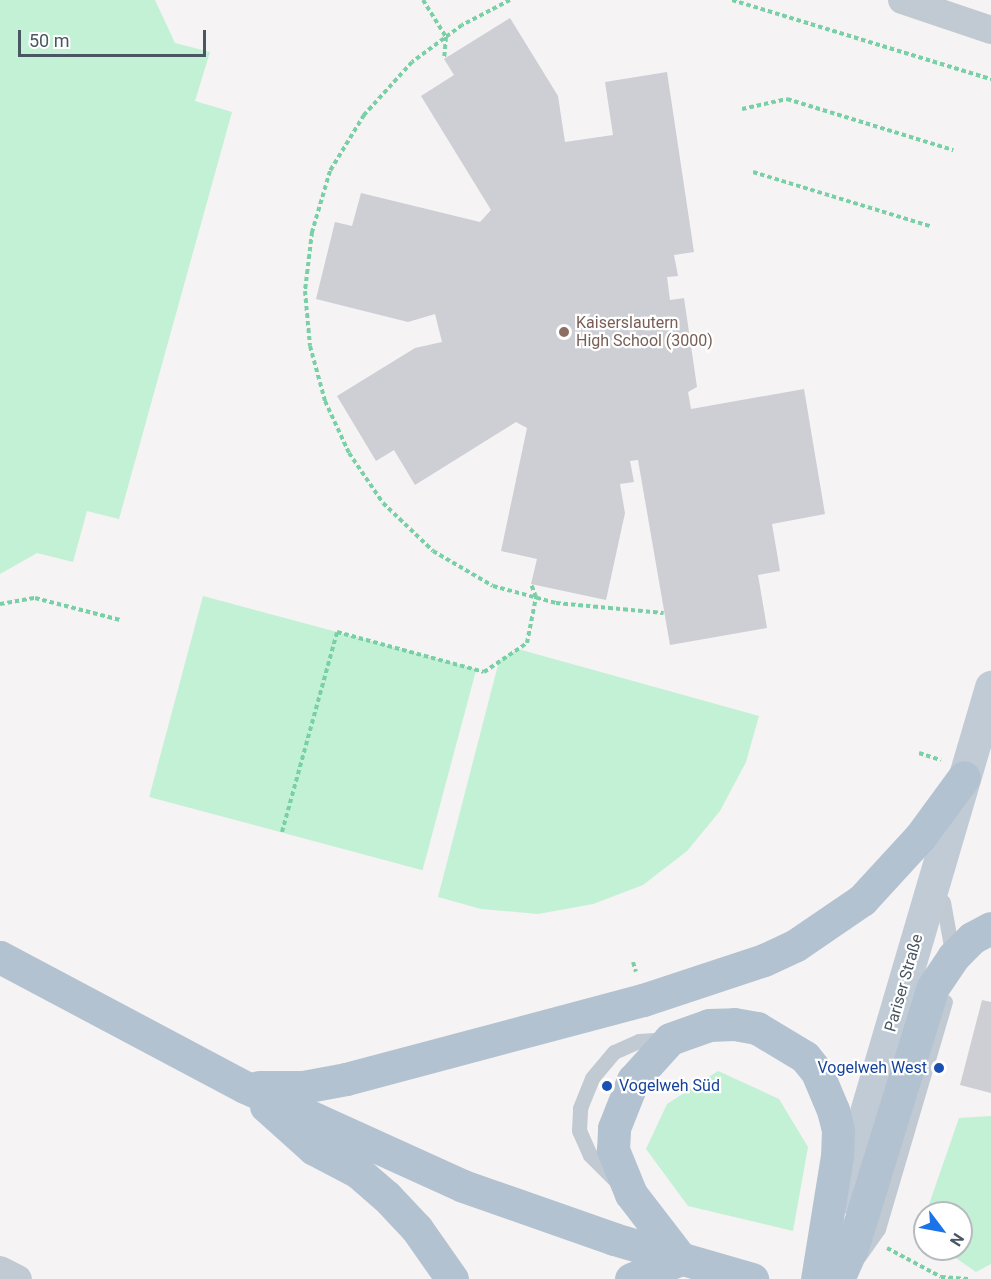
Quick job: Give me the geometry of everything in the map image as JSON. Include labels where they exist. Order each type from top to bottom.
[{"type":"main road","name":"Pariser Straße","points":[[830,1278],[954,769],[991,687]]},
{"type":"main road","name":"Pariser Straße","points":[[830,1278],[943,902],[991,733]]},
{"type":"main road","points":[[245,1087],[303,1087],[346,1079],[643,1000],[764,960],[803,940],[862,900],[920,837],[954,769]]},
{"type":"main road","points":[[830,1278],[852,1248],[921,1013],[933,987],[953,957],[972,938],[991,928]]},
{"type":"main road","points":[[0,957],[245,1087],[463,1186],[614,1239],[752,1279]]},
{"type":"main road","points":[[681,1258],[632,1194],[613,1150],[620,1105],[633,1080],[670,1039],[709,1025],[757,1028],[784,1041],[805,1057],[817,1072],[838,1130],[830,1278]]},
{"type":"main road","points":[[245,1087],[314,1149],[358,1172],[386,1196],[417,1229],[452,1279]]},
{"type":"main road","points":[[632,1279],[681,1258]]},
{"type":"street","points":[[902,0],[991,30]]},
{"type":"street","points":[[0,1269],[18,1279]]},
{"type":"lane","points":[[943,902],[953,957]]},
{"type":"path","points":[[423,0],[446,37],[444,59]]},
{"type":"path","points":[[510,0],[446,37],[412,62],[364,115],[330,171],[312,232],[305,291],[310,346],[325,401],[349,453],[383,503],[433,551],[493,586],[556,603],[664,613]]},
{"type":"path","points":[[732,0],[991,79]]},
{"type":"path","points":[[742,109],[788,99],[953,150]]},
{"type":"path","points":[[753,172],[930,226]]},
{"type":"path","points":[[282,832],[338,632],[484,672],[527,643],[536,597],[531,584]]},
{"type":"path","points":[[0,604],[35,598],[120,620]]},
{"type":"path","points":[[919,753],[954,769]]},
{"type":"path","points":[[880,1244],[941,1277],[968,1279]]},
{"type":"green space","points":[[0,0],[155,0],[175,43],[210,52],[195,101],[232,112],[119,519],[87,511],[73,562],[37,553],[0,574]]},
{"type":"green space","points":[[203,596],[476,669],[423,870],[149,797]]},
{"type":"green space","points":[[518,649],[759,716],[746,762],[720,811],[687,851],[643,885],[593,904],[538,914],[481,909],[438,897],[499,661]]},
{"type":"green space","points":[[718,1071],[779,1099],[808,1147],[793,1231],[688,1206],[646,1149],[667,1104]]},
{"type":"green space","points":[[991,1116],[991,1264],[976,1272],[960,1261],[973,1261],[973,1201],[930,1201],[959,1118]]},
{"type":"building","name":"Kaiserslautern High School (3000)","points":[[510,18],[558,96],[565,142],[613,135],[605,82],[667,72],[694,252],[674,255],[678,276],[667,277],[670,300],[684,298],[697,387],[688,392],[691,409],[804,389],[825,514],[772,524],[780,571],[758,575],[767,628],[670,645],[638,460],[630,461],[634,482],[620,484],[625,513],[606,600],[531,584],[537,559],[501,551],[527,428],[516,422],[415,485],[394,450],[376,461],[337,396],[415,348],[442,342],[435,314],[408,322],[316,299],[335,222],[352,226],[361,193],[480,222],[491,210],[421,96],[454,75],[444,59]]},
{"type":"building","points":[[982,1000],[991,1002],[991,1093],[960,1085]]},
{"type":"place","name":"Kaiserslautern High School (3000)","points":[[564,332]]},
{"type":"place","name":"Vogelweh West","points":[[939,1068]]},
{"type":"place","name":"Vogelweh Süd","points":[[607,1086]]}]
